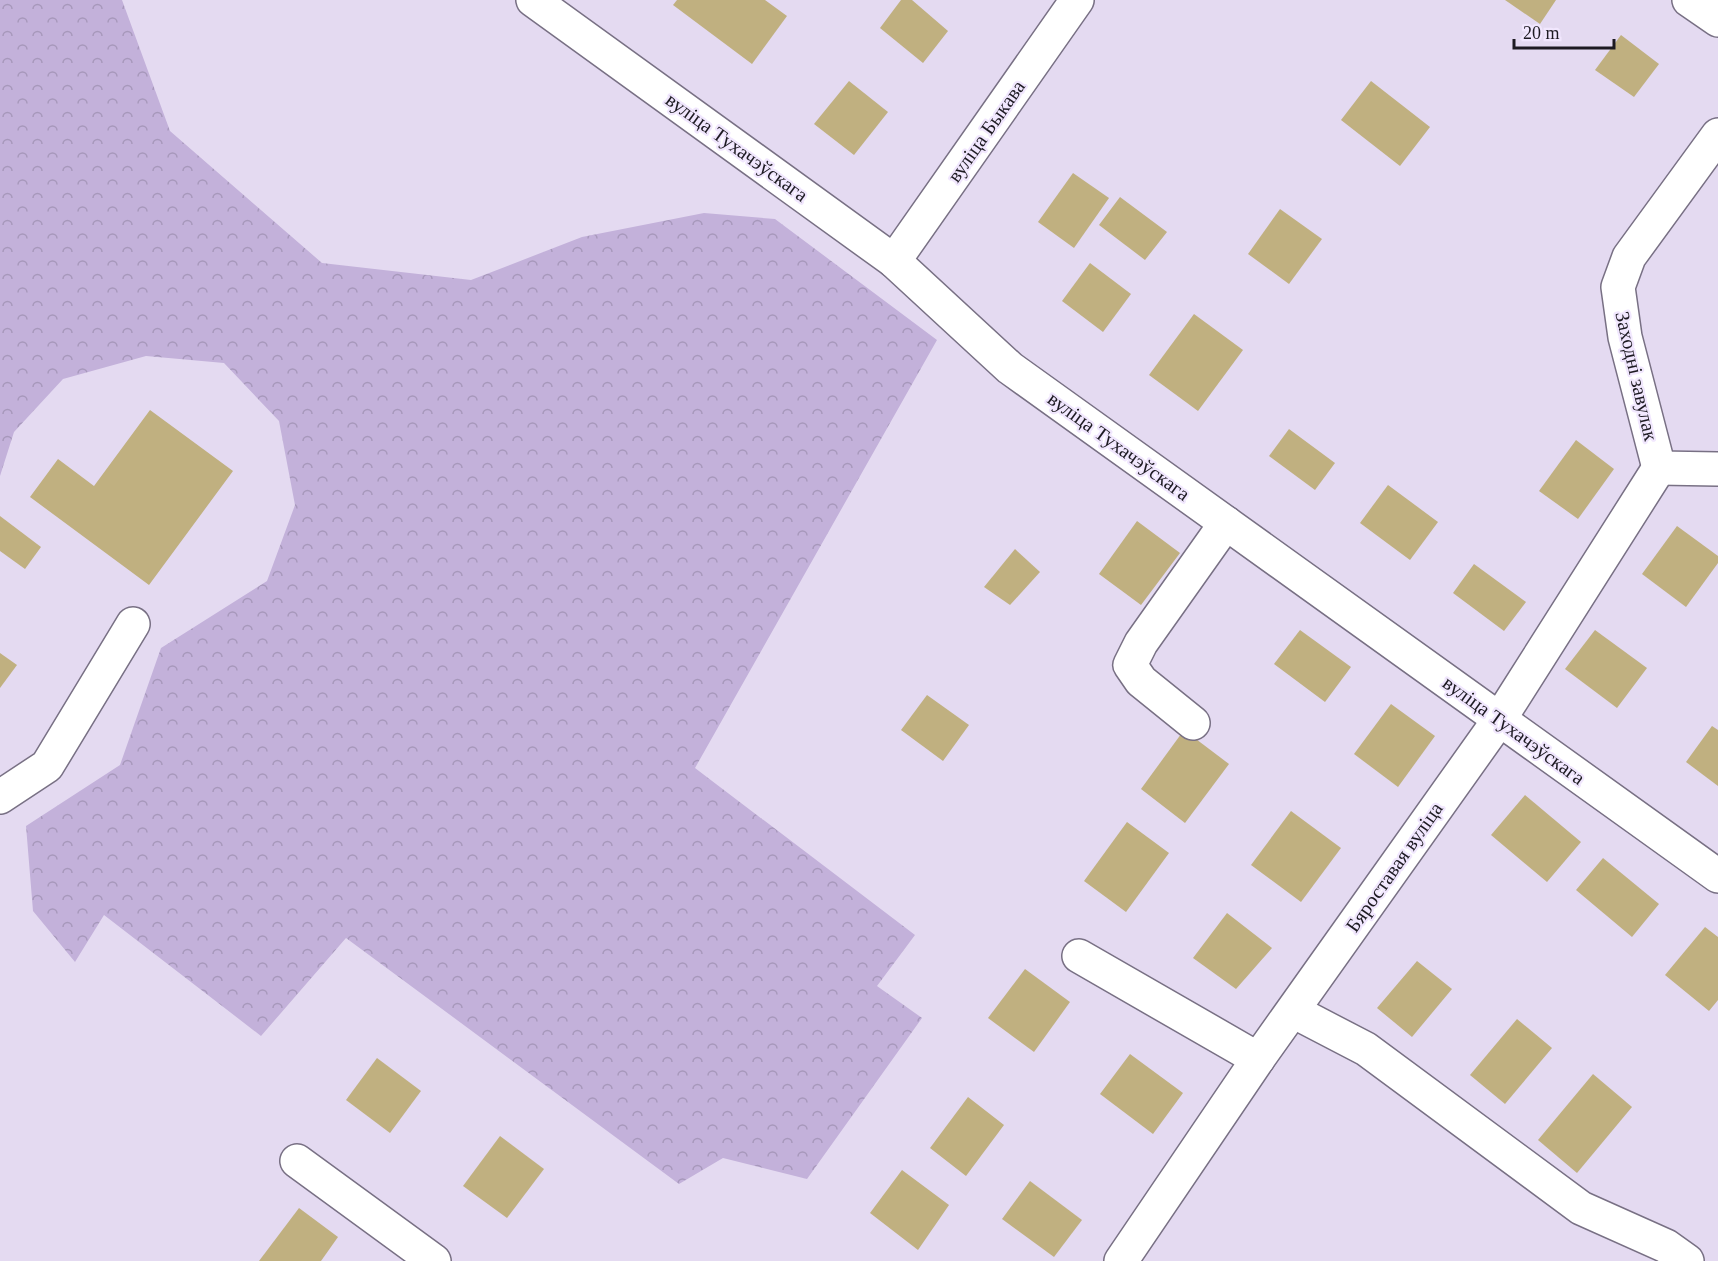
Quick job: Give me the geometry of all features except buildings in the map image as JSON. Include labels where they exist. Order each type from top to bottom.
[{"type":"street","name":"вуліца Тухачэўскага","points":[[533,0],[894,261],[1010,368],[1499,720],[1713,864]]},
{"type":"street","name":"вуліца Быкава","points":[[894,261],[1077,0]]},
{"type":"street","points":[[1689,0],[1718,20]]},
{"type":"street","name":"Заходні завулак","points":[[1659,468],[1625,337],[1618,287],[1629,257],[1718,135]]},
{"type":"street","points":[[1659,468],[1718,469]]},
{"type":"street","name":"Бяроставая вуліца","points":[[1121,1261],[1258,1059],[1499,720],[1659,468]]},
{"type":"street","points":[[1193,723],[1141,681],[1130,665],[1141,644],[1226,523]]},
{"type":"street","points":[[0,797],[47,766],[133,624]]},
{"type":"street","points":[[1079,956],[1258,1059]]},
{"type":"street","points":[[1293,1011],[1366,1049],[1581,1208],[1666,1246],[1687,1261]]},
{"type":"street","points":[[297,1161],[434,1261]]},
{"type":"green space","points":[[0,0],[122,0],[170,131],[322,263],[471,280],[582,237],[704,213],[775,219],[937,340],[695,768],[915,935],[877,986],[922,1018],[807,1179],[723,1158],[679,1184],[346,938],[261,1036],[104,915],[75,962],[33,911],[26,826],[120,765],[161,648],[267,581],[295,505],[279,421],[224,363],[146,356],[63,379],[14,432],[0,476]]}]
